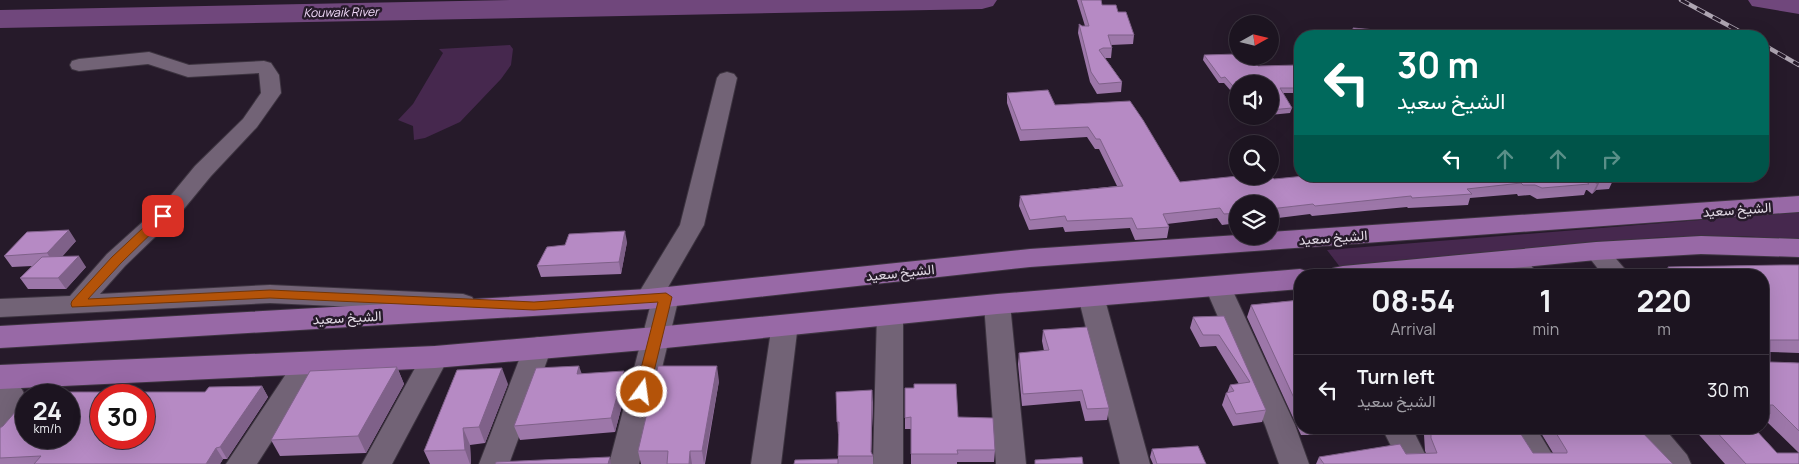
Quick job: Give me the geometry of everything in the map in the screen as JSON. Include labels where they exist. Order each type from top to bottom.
[{"type":"main road","name":"الشيخ سعيد","points":[[0,337],[657,298],[1030,258],[1799,204]]},
{"type":"main road","points":[[1470,269],[1519,267],[1596,251],[1701,245],[1799,248]]},
{"type":"main road","points":[[0,377],[435,357],[656,338],[997,304],[1294,280]]},
{"type":"street","points":[[77,304],[116,260],[175,205],[203,171],[250,122],[271,93],[270,75],[264,66],[188,71],[149,58],[79,65]]},
{"type":"street","points":[[624,464],[656,338],[657,298],[692,225],[727,78]]},
{"type":"street","points":[[1596,251],[1612,269]]},
{"type":"street","points":[[1218,287],[1280,425],[1294,464]]},
{"type":"street","points":[[0,308],[270,294],[534,306]]},
{"type":"street","points":[[1091,296],[1135,464]]},
{"type":"street","points":[[997,304],[1011,464]]},
{"type":"street","points":[[888,464],[890,314]]},
{"type":"street","points":[[766,464],[785,324]]},
{"type":"street","points":[[494,464],[538,347]]},
{"type":"street","points":[[377,464],[435,357]]},
{"type":"street","points":[[241,464],[308,363]]},
{"type":"street","points":[[0,383],[10,394],[15,412],[0,431]]},
{"type":"street","points":[[1400,434],[1415,464]]},
{"type":"street","points":[[1524,434],[1543,464]]},
{"type":"street","points":[[1652,434],[1676,464]]},
{"type":"shaded area","points":[[510,45],[513,49],[511,65],[501,79],[460,122],[425,138],[414,140],[413,126],[398,120],[413,104],[443,53],[439,49]]},
{"type":"shaded area","points":[[1799,212],[1799,240],[1742,236],[1664,237],[1340,267],[1327,250]]},
{"type":"building","points":[[1081,0],[1101,0],[1102,5],[1116,5],[1118,12],[1126,12],[1134,35],[1108,35],[1112,48],[1099,50],[1122,82],[1099,84],[1091,72],[1079,24],[1089,26]]},
{"type":"building","points":[[1353,28],[1376,30],[1354,30]]},
{"type":"building","points":[[1229,54],[1229,65],[1294,65],[1294,88],[1280,88],[1292,108],[1279,109],[1279,75],[1229,75],[1229,82],[1225,77],[1221,78],[1204,55]]},
{"type":"building","points":[[1048,90],[1055,105],[1130,101],[1180,182],[1229,177],[1229,185],[1279,185],[1279,179],[1294,177],[1294,182],[1586,182],[1589,184],[1542,188],[1521,183],[1467,189],[1472,194],[1412,198],[1411,196],[1279,208],[1279,195],[1229,195],[1229,214],[1224,214],[1220,208],[1163,214],[1169,227],[1137,229],[1132,218],[1067,221],[1065,216],[1030,220],[1020,196],[1123,186],[1100,139],[1096,139],[1088,127],[1021,130],[1007,93]]},
{"type":"building","points":[[69,230],[47,253],[4,256],[27,232]]},
{"type":"building","points":[[625,231],[619,262],[537,266],[547,247],[565,245],[569,234]]},
{"type":"building","points":[[79,256],[58,278],[20,278],[42,257]]},
{"type":"building","points":[[1799,265],[1799,340],[1770,340],[1770,362],[1799,363],[1799,431],[1773,405],[1770,405],[1770,414],[1769,269],[1670,269],[1668,267]]},
{"type":"building","points":[[1294,301],[1294,398],[1251,305]]},
{"type":"building","points":[[1224,316],[1266,410],[1236,414],[1226,393],[1234,391],[1230,385],[1250,382],[1219,335],[1203,335],[1193,317]]},
{"type":"building","points":[[1087,327],[1109,408],[1087,409],[1082,390],[1023,394],[1019,353],[1049,350],[1043,330]]},
{"type":"building","points":[[579,366],[577,374],[624,371],[611,418],[514,426],[536,368]]},
{"type":"building","points":[[658,366],[717,366],[702,451],[690,451],[689,464],[667,464],[668,451],[638,451]]},
{"type":"building","points":[[397,367],[358,436],[271,440],[310,371]]},
{"type":"building","points":[[502,368],[479,427],[463,428],[465,450],[424,451],[457,370]]},
{"type":"building","points":[[914,384],[956,384],[958,417],[993,418],[995,450],[957,450],[958,454],[911,454],[911,417],[905,418],[905,388],[914,388]]},
{"type":"building","points":[[262,386],[206,464],[34,464],[41,456],[0,458],[0,428],[15,412],[15,449],[80,449],[80,392],[90,392],[90,449],[155,449],[155,392],[205,392],[209,387]]},
{"type":"building","points":[[872,390],[871,452],[873,456],[838,456],[839,422],[837,422],[836,392]]},
{"type":"building","points":[[1431,434],[1521,434],[1533,453],[1567,453],[1557,434],[1644,434],[1673,464],[1324,464],[1319,457],[1400,444],[1406,454],[1437,453]]},
{"type":"building","points":[[1718,434],[1760,434],[1777,453],[1799,453],[1799,464],[1746,464]]},
{"type":"building","points":[[1198,446],[1206,464],[1157,464],[1152,449]]},
{"type":"building","points":[[610,457],[608,464],[495,464],[496,462]]},
{"type":"building","points":[[1082,457],[1083,464],[1035,464],[1035,460]]},
{"type":"building","points":[[838,459],[838,464],[794,464],[795,460]]},
{"type":"waterway","name":"Kouwaik River","points":[[0,19],[982,0]]},
{"type":"waterway","name":"Kouwaik River","points":[[1763,0],[1799,5]]},
{"type":"railway","points":[[1681,0],[1737,30]]},
{"type":"railway","points":[[1769,48],[1799,65]]},
{"type":"route","points":[[163,216],[116,260],[77,304],[270,294],[534,306],[666,297],[642,392]]}]
